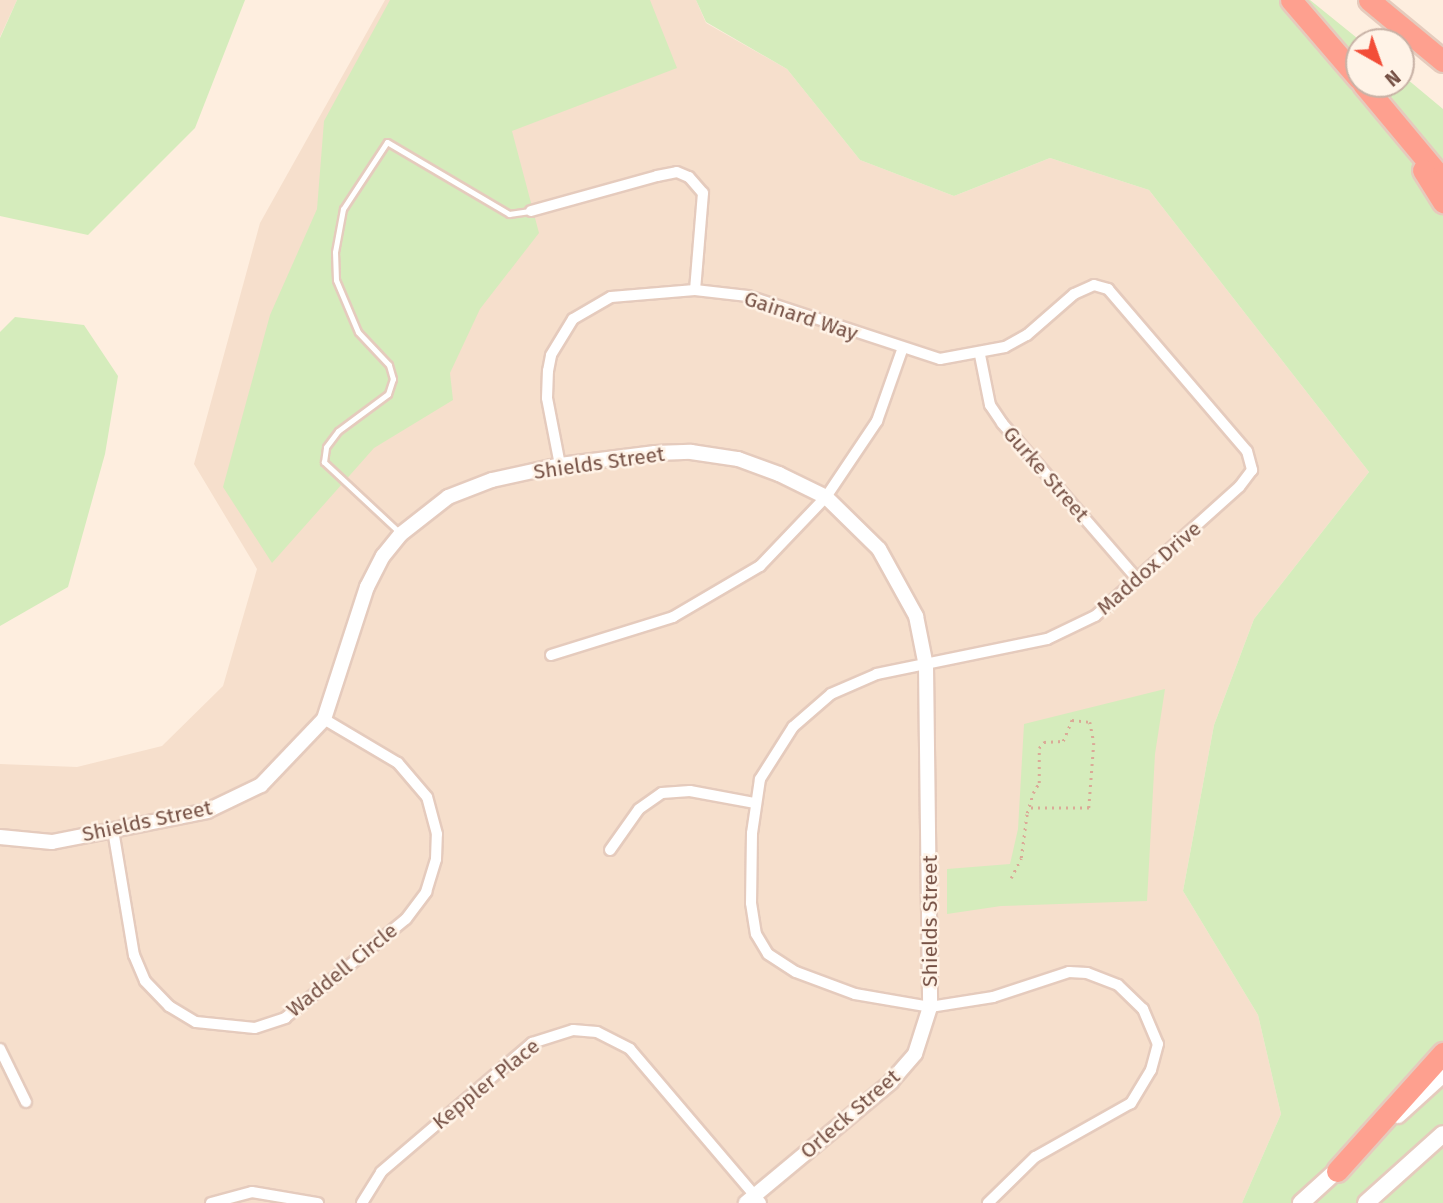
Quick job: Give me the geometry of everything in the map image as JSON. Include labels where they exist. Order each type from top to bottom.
[{"type":"highway","points":[[1291,0],[1345,63]]},
{"type":"highway","points":[[1369,0],[1443,61]]},
{"type":"highway","points":[[1374,98],[1443,180]]},
{"type":"highway","points":[[1392,121],[1443,201]]},
{"type":"highway","points":[[1336,1171],[1443,1053]]},
{"type":"main road","points":[[1301,1203],[1443,1074]]},
{"type":"main road","points":[[1366,1203],[1443,1134]]},
{"type":"street","points":[[531,211],[657,176],[677,172],[689,177],[703,193],[695,290]]},
{"type":"street","name":"Gainard Way","points":[[560,465],[547,398],[551,355],[573,319],[611,297],[695,290],[748,296],[902,350],[940,359],[980,355],[1027,335],[1074,294],[1094,285],[1108,289],[1118,300]]},
{"type":"street","name":"Maddox Drive","points":[[988,1203],[1035,1157],[1123,1112],[1145,1082],[1158,1044],[1136,1000],[1118,985],[1087,973],[1069,972],[993,997],[930,1007],[855,994],[796,972],[768,954],[756,934],[751,903],[754,803],[772,754],[793,727],[831,694],[877,674],[1047,639],[1095,617],[1239,487],[1252,470],[1247,452],[1118,300]]},
{"type":"street","points":[[551,655],[673,617],[760,566],[826,497],[877,421],[902,350]]},
{"type":"street","name":"Gurke Street","points":[[980,355],[989,405],[1138,580]]},
{"type":"street","name":"Shields Street","points":[[0,837],[52,842],[207,811],[239,798],[285,765],[324,719],[368,587],[401,534],[448,497],[492,480],[560,465],[691,452],[738,459],[826,497],[879,549],[903,587],[916,616],[926,666],[930,1007]]},
{"type":"street","name":"Waddell Circle","points":[[113,830],[134,955],[145,981],[169,1006],[196,1022],[218,1028],[255,1028],[285,1018],[406,919],[426,892],[436,859],[437,834],[427,797],[398,763],[324,719]]},
{"type":"street","points":[[610,850],[639,809],[662,793],[690,791],[754,803]]},
{"type":"street","name":"Orleck Street","points":[[754,1201],[891,1082],[915,1054],[930,1007]]},
{"type":"street","name":"Keppler Place","points":[[362,1203],[374,1181],[391,1163],[532,1044],[553,1034],[585,1030],[620,1042],[754,1201]]},
{"type":"street","points":[[0,1049],[26,1102]]},
{"type":"street","points":[[211,1203],[252,1192],[318,1203]]},
{"type":"lane","points":[[401,534],[324,462],[326,447],[338,431],[387,394],[393,379],[389,365],[358,332],[336,280],[335,252],[343,209],[387,142],[509,214],[531,211]]},
{"type":"path","points":[[1011,878],[1021,858],[1028,808],[1039,783],[1039,748],[1044,742],[1063,741],[1072,720],[1090,722],[1094,743],[1088,808],[1028,808]]},
{"type":"shaded area","points":[[0,0],[17,0],[0,37]]},
{"type":"shaded area","points":[[385,0],[696,0],[706,23],[787,69],[860,160],[954,196],[1050,158],[1149,190],[1369,472],[1254,619],[1214,725],[1183,891],[1258,1015],[1281,1114],[1242,1203],[0,1203],[0,764],[77,767],[162,746],[223,686],[257,569],[194,464],[260,223]]},
{"type":"green space","points":[[17,0],[245,0],[195,128],[88,235],[0,216],[0,38]]},
{"type":"green space","points":[[390,0],[650,0],[677,68],[512,131],[539,233],[480,309],[450,373],[453,400],[374,448],[272,563],[223,487],[270,315],[317,209],[324,121]]},
{"type":"green space","points":[[696,0],[1310,0],[1345,28],[1345,98],[1415,98],[1415,86],[1443,109],[1443,1203],[1242,1203],[1281,1114],[1258,1015],[1183,891],[1214,725],[1254,619],[1369,472],[1149,190],[1050,158],[954,196],[860,160],[787,69],[706,22]]},
{"type":"green space","points":[[15,317],[84,325],[118,376],[105,454],[68,587],[0,626],[0,332]]},
{"type":"green space","points":[[1165,689],[1155,754],[1147,901],[1001,906],[947,914],[947,869],[1010,864],[1018,829],[1024,724]]}]
